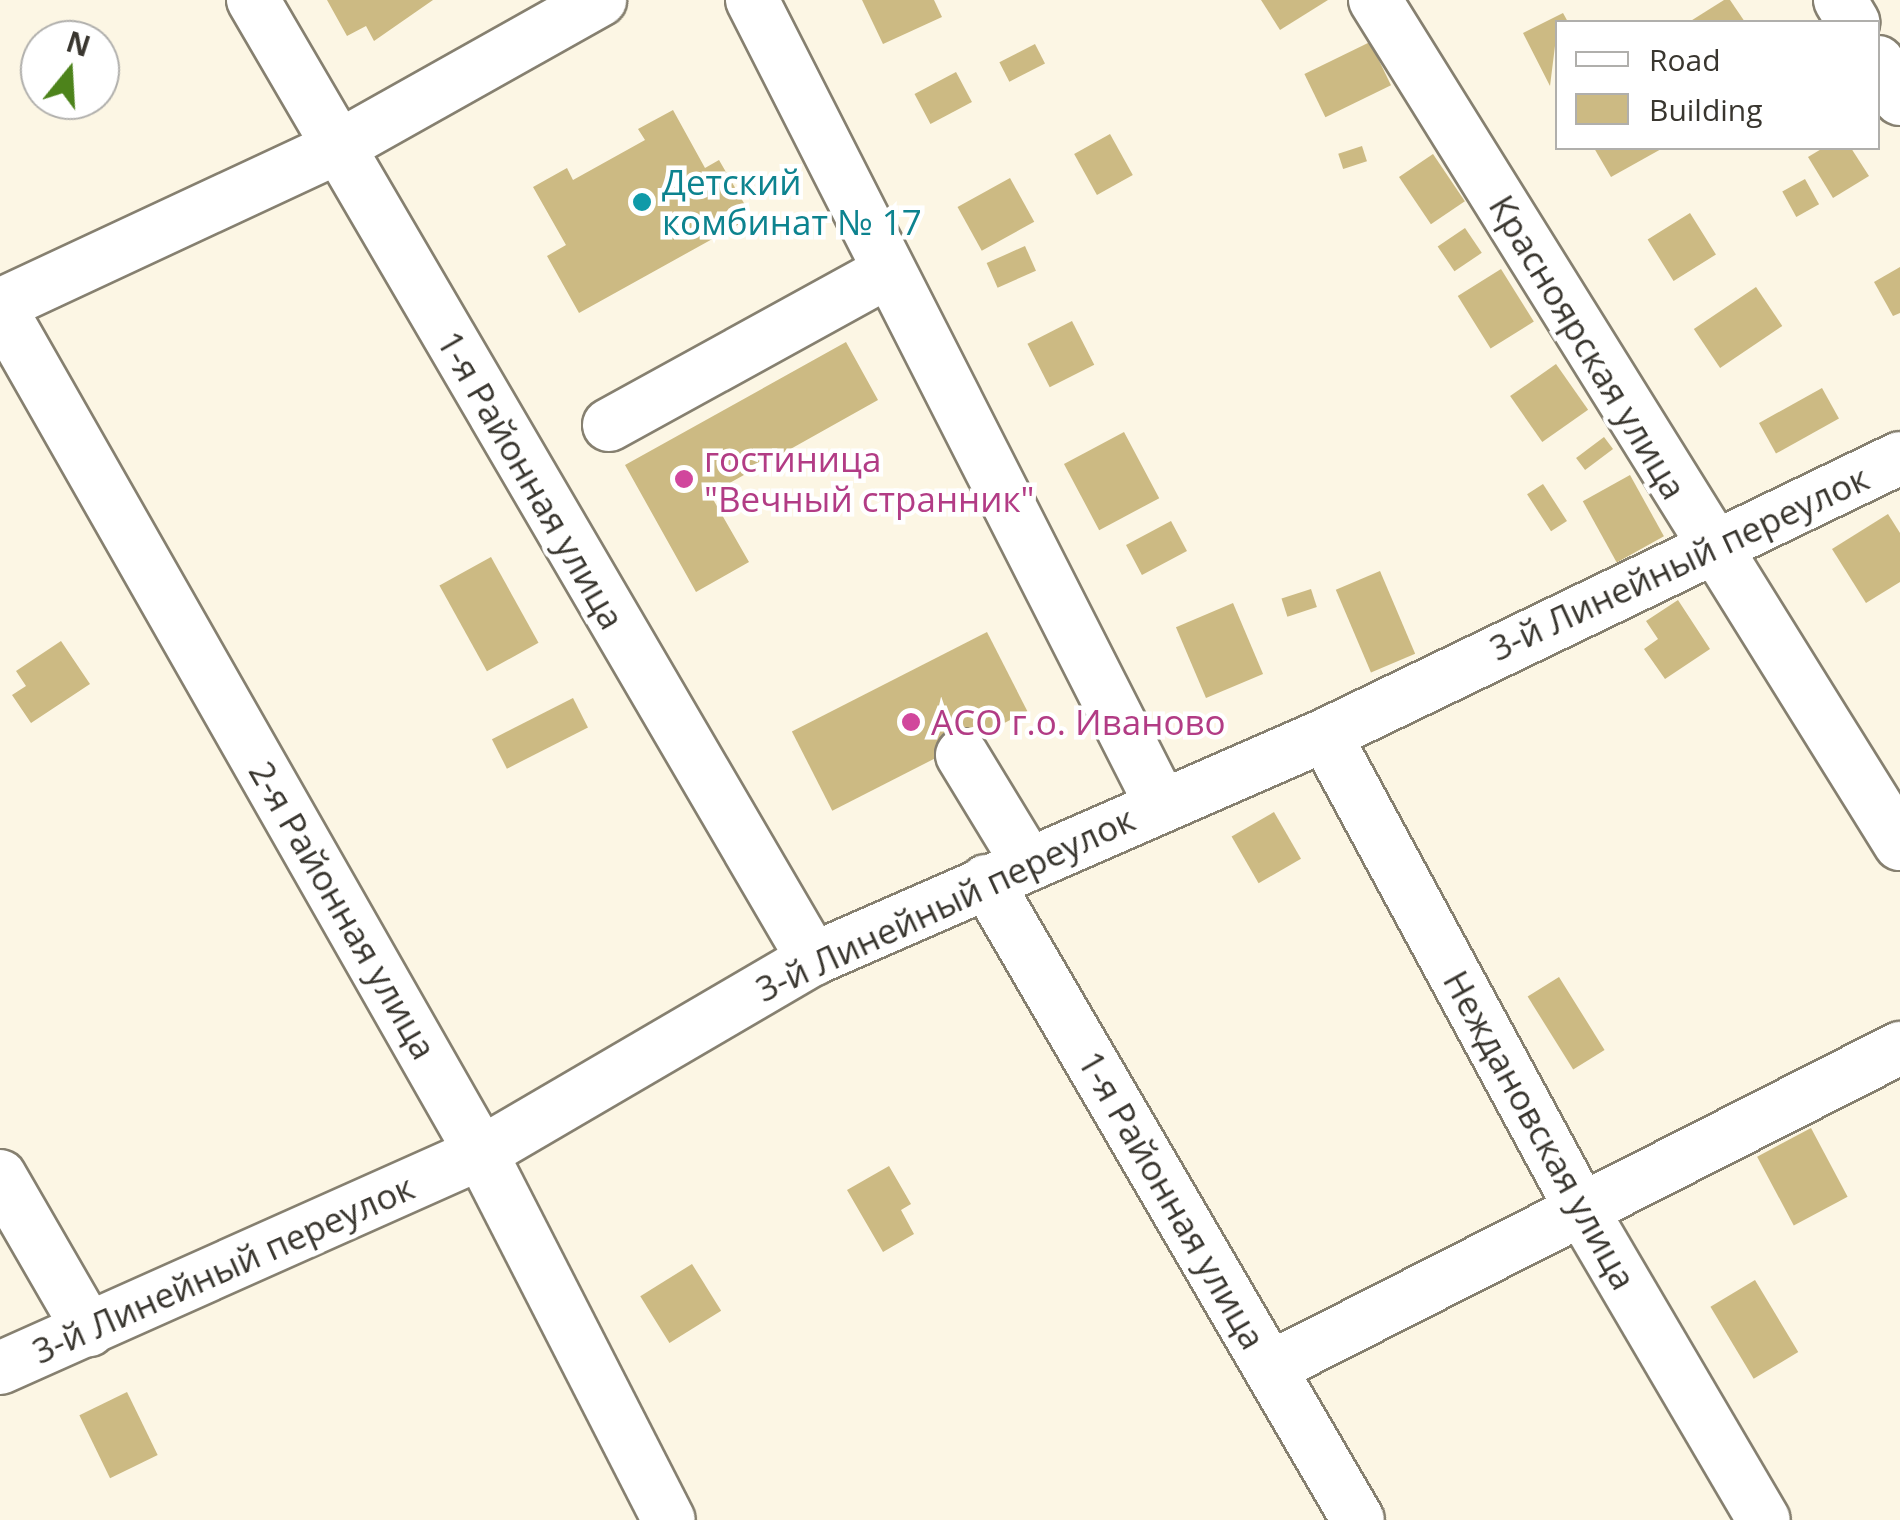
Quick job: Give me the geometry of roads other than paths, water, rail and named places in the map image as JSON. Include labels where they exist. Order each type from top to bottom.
[{"type":"street","name":"1-я Районная улица","points":[[253,0],[812,959]]},
{"type":"street","points":[[0,307],[336,148],[600,0]]},
{"type":"street","points":[[752,0],[886,272],[1160,802]]},
{"type":"street","name":"Красноярская улица","points":[[1376,0],[1707,544],[1900,844]]},
{"type":"street","points":[[1880,65],[1900,99]]},
{"type":"street","points":[[609,425],[886,272]]},
{"type":"street","name":"2-я Районная улица","points":[[0,307],[482,1152],[669,1520]]},
{"type":"street","name":"3-й Линейный переулок","points":[[0,1368],[482,1152],[812,959],[1160,802],[1325,735],[1707,544],[1900,458]]},
{"type":"street","name":"Неждановская улица","points":[[1325,735],[1579,1205],[1764,1520]]},
{"type":"street","name":"1-я Районная улица","points":[[962,755],[1006,871],[1270,1368],[1358,1520]]},
{"type":"street","points":[[1270,1368],[1579,1205],[1900,1048]]},
{"type":"street","points":[[0,1176],[89,1330]]},
{"type":"place","name":"Детский комбинат № 17","points":[[642,202]]},
{"type":"place","name":"гостиница \"Вечный странник\"","points":[[684,479]]},
{"type":"place","name":"АСО г.о. Иваново","points":[[911,722]]}]
